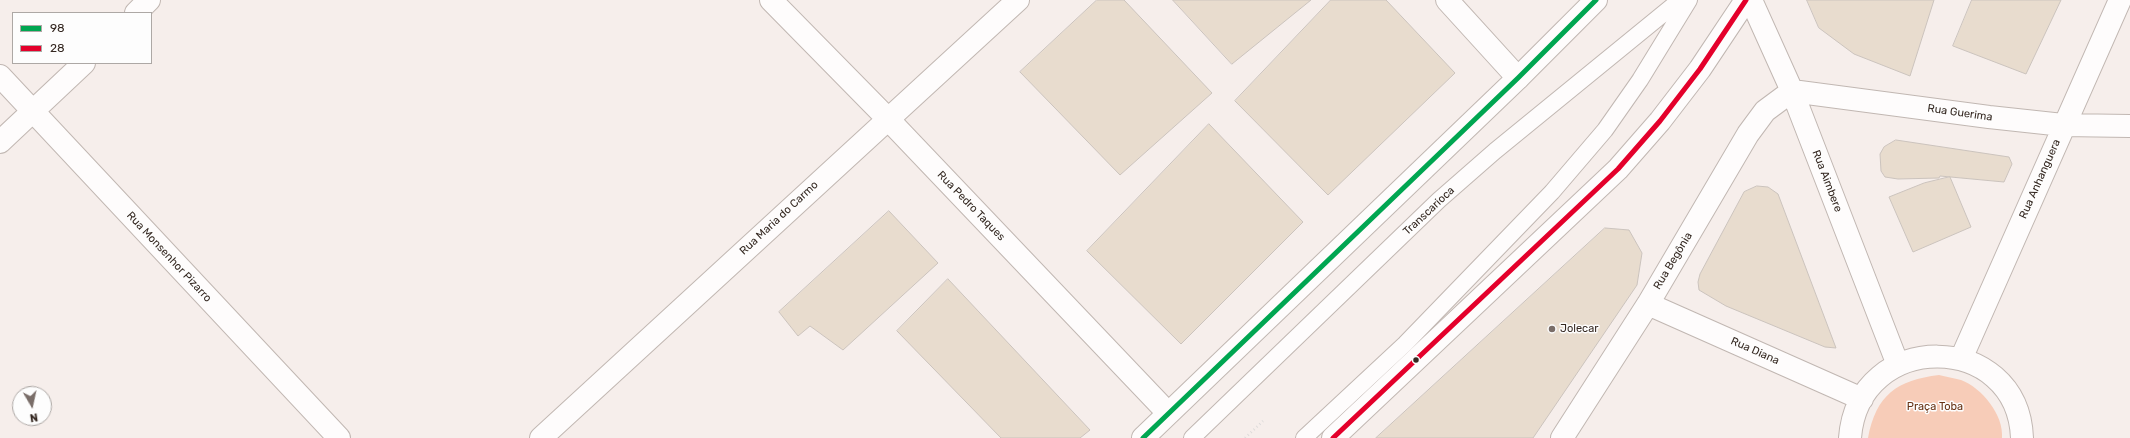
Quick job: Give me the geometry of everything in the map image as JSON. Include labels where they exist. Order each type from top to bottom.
[{"type":"street","points":[[137,12],[149,0]]},
{"type":"street","name":"Rua Pedro Taques","points":[[772,0],[887,118],[1168,413]]},
{"type":"street","name":"Rua Maria do Carmo","points":[[541,438],[887,118],[1018,0]]},
{"type":"street","points":[[1447,0],[1518,78]]},
{"type":"street","points":[[1143,438],[1518,78],[1596,0]]},
{"type":"street","points":[[1333,438],[1618,168],[1660,121],[1700,69],[1746,0]]},
{"type":"street","name":"Rua Aimbere","points":[[1751,0],[1792,91],[1898,365]]},
{"type":"street","name":"Rua Anhanguera","points":[[1961,359],[2063,125],[2120,0]]},
{"type":"street","points":[[0,142],[83,64]]},
{"type":"street","name":"Rua Monsenhor Pizarro","points":[[0,76],[339,438]]},
{"type":"street","name":"Rua Guerima","points":[[1792,91],[1989,117],[2063,125],[2130,126]]},
{"type":"street","name":"Rua Begônia","points":[[1562,438],[1648,304],[1748,134],[1765,111],[1792,91]]},
{"type":"street","name":"Rua Diana","points":[[1648,304],[1862,399]]},
{"type":"street","points":[[1850,438],[1852,424],[1862,399],[1877,379],[1908,360],[1929,356],[1961,359],[1986,371],[2006,391],[2019,416],[2022,438]]},
{"type":"lane","name":"Transcarioca","points":[[1192,438],[1439,200],[1507,141],[1680,0]]},
{"type":"lane","points":[[1304,438],[1405,344],[1552,192],[1605,130],[1640,80],[1689,0]]},
{"type":"path","points":[[1245,438],[1263,421]]},
{"type":"green space","name":"Praça Toba","points":[[1939,375],[1961,380],[1977,389],[1984,396],[1990,403],[1999,420],[2002,429],[2002,438],[1868,438],[1877,411],[1883,400],[1891,392],[1911,381]]},
{"type":"building","points":[[1097,0],[1124,0],[1212,93],[1120,175],[1020,72]]},
{"type":"building","points":[[1173,0],[1311,0],[1232,64]]},
{"type":"building","points":[[1331,0],[1386,0],[1455,73],[1328,195],[1235,101]]},
{"type":"building","points":[[1807,0],[1934,0],[1910,76],[1854,54],[1819,28]]},
{"type":"building","points":[[1972,0],[2061,0],[2026,74],[1953,46]]},
{"type":"building","points":[[1209,124],[1303,222],[1181,344],[1087,251]]},
{"type":"building","points":[[1896,140],[2009,157],[2012,164],[2004,182],[1940,176],[1939,178],[1898,179],[1885,177],[1881,171],[1880,154],[1884,147]]},
{"type":"building","points":[[1950,177],[1971,227],[1913,252],[1889,197],[1924,183]]},
{"type":"building","points":[[1757,186],[1768,187],[1778,194],[1836,348],[1825,347],[1726,306],[1699,290],[1698,282],[1700,274],[1744,192]]},
{"type":"building","points":[[889,211],[938,263],[843,350],[810,326],[798,336],[779,312]]},
{"type":"building","name":"Jolecar","points":[[1605,228],[1629,230],[1642,253],[1637,285],[1533,438],[1376,438]]},
{"type":"building","points":[[948,279],[1090,430],[1080,438],[1001,438],[897,331]]},
{"type":"transit line","name":"98","points":[[1143,438],[1518,78],[1596,0]]},
{"type":"transit line","name":"28","points":[[1333,438],[1618,169],[1660,121],[1700,69],[1746,0]]},
{"type":"place","name":"Jolecar","points":[[1552,329]]}]
